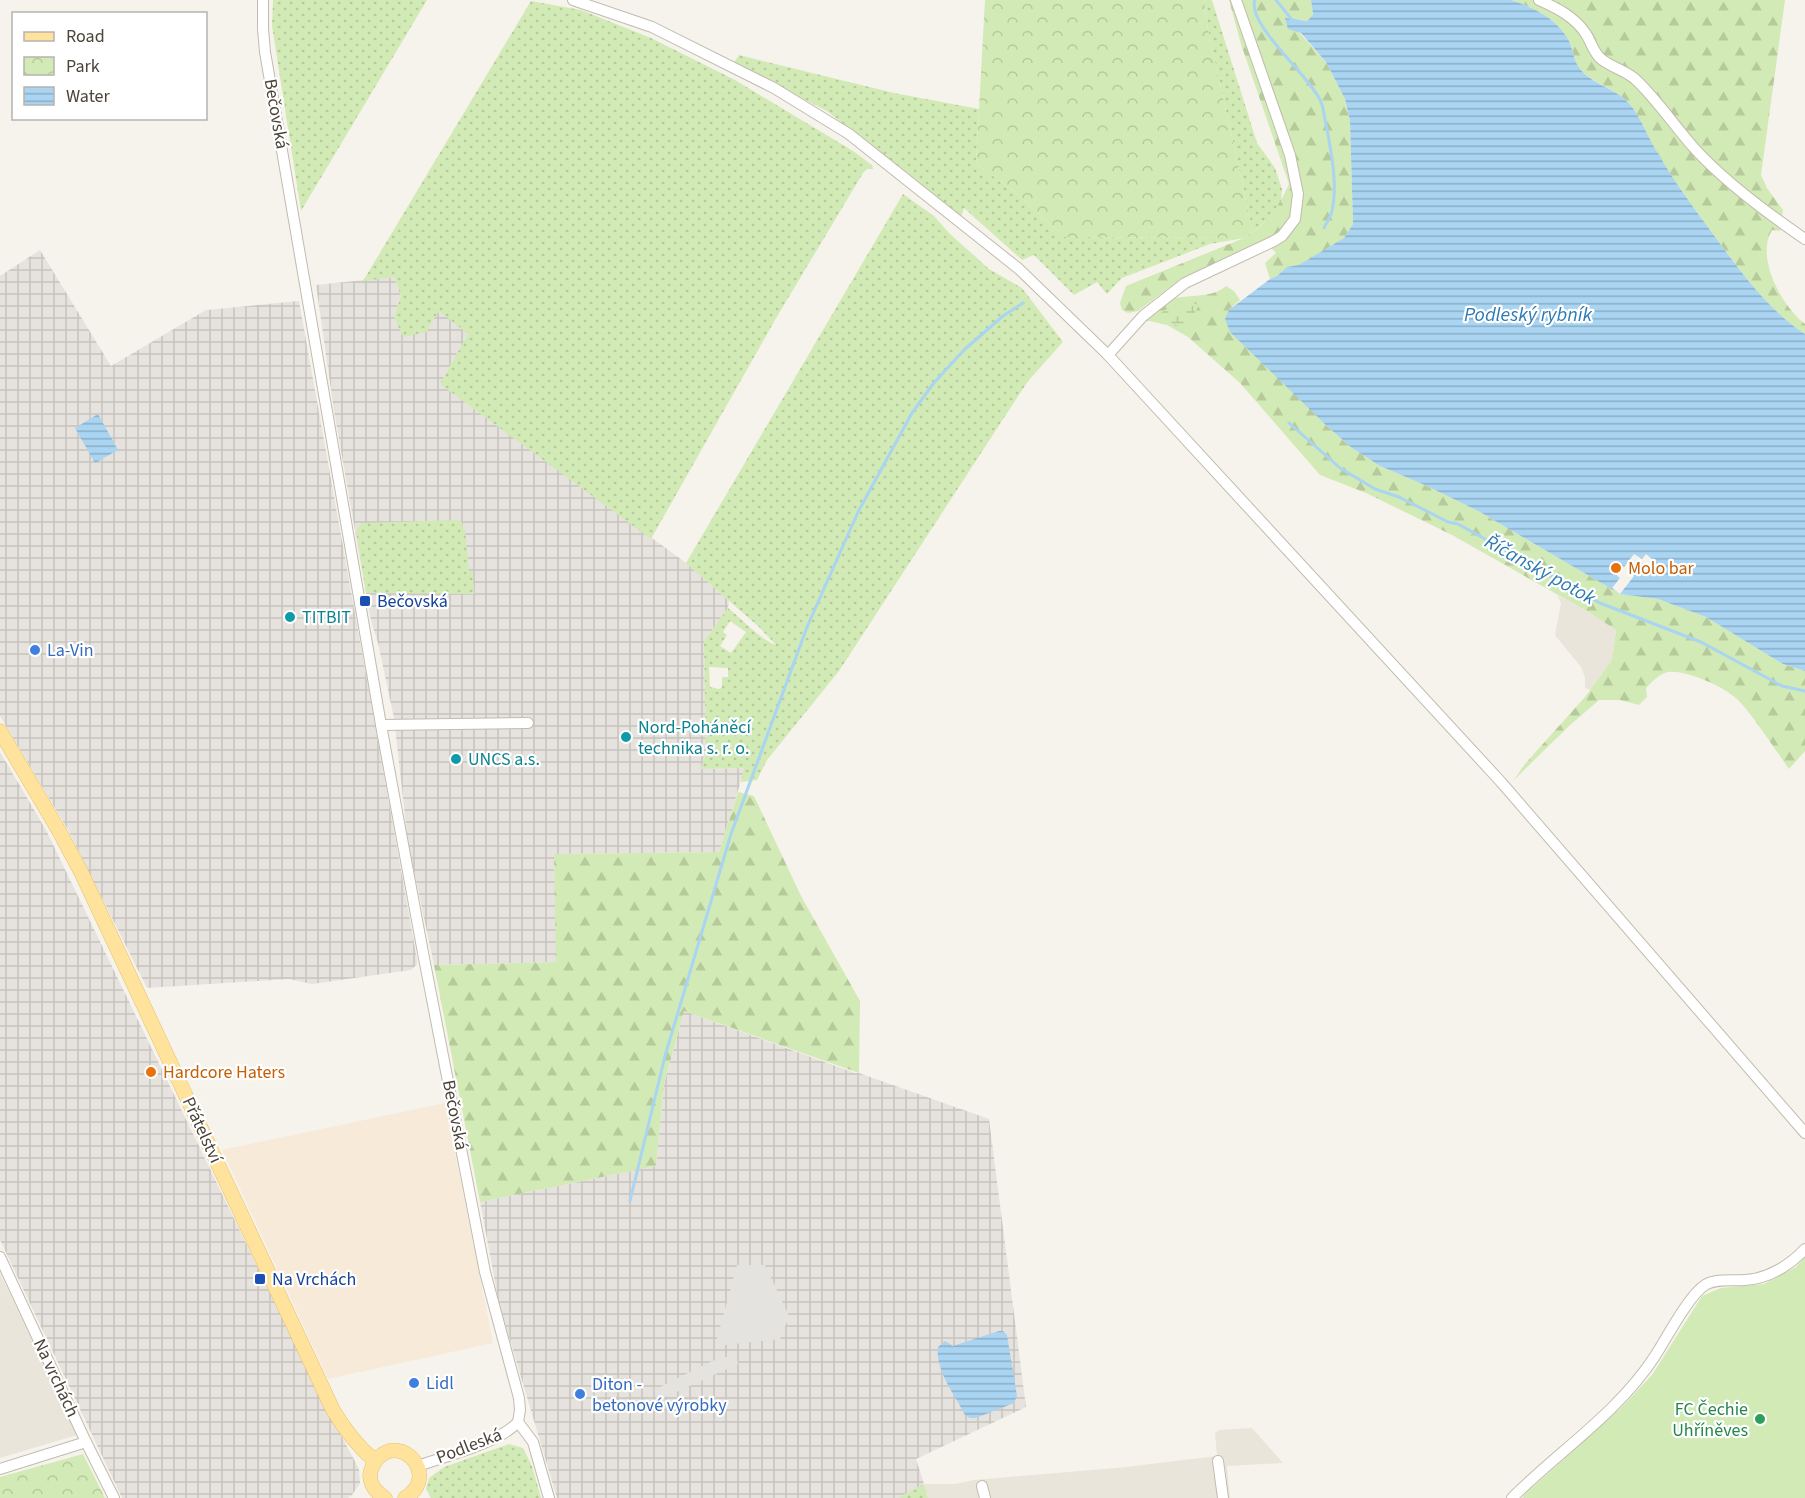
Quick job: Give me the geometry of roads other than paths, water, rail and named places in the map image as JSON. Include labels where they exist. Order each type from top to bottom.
[{"type":"main road","name":"Přátelství","points":[[0,731],[82,874],[333,1410],[355,1443],[375,1461]]},
{"type":"main road","points":[[375,1496],[370,1479],[370,1472],[375,1461],[385,1453],[398,1451],[410,1456],[418,1466],[420,1478],[411,1496]]},
{"type":"street","name":"Bečovská","points":[[263,0],[262,29],[265,52],[381,724],[485,1272],[519,1398],[518,1422]]},
{"type":"street","points":[[573,0],[652,27],[774,88],[849,134],[1019,268],[1108,355],[1501,782],[1805,1133]]},
{"type":"street","points":[[1108,355],[1143,316],[1185,283],[1274,242],[1282,236],[1294,219],[1298,194],[1290,155],[1236,0]]},
{"type":"street","points":[[1539,0],[1573,19],[1584,32],[1595,53],[1604,62],[1634,79],[1696,150],[1718,171],[1805,239]]},
{"type":"street","points":[[381,724],[528,723]]},
{"type":"street","points":[[1516,1496],[1617,1403],[1645,1371],[1692,1297],[1705,1284],[1719,1280],[1748,1280],[1767,1275],[1797,1258],[1805,1249]]},
{"type":"street","name":"Na vrchách","points":[[0,1257],[114,1498]]},
{"type":"street","points":[[518,1422],[533,1442],[549,1498]]},
{"type":"street","name":"Podleská","points":[[418,1466],[499,1437],[518,1422]]},
{"type":"street","points":[[0,1468],[86,1442]]},
{"type":"street","points":[[1218,1461],[1223,1498]]},
{"type":"street","points":[[982,1486],[985,1498]]},
{"type":"water","name":"Podleský rybník","points":[[1311,0],[1511,0],[1528,6],[1552,20],[1569,41],[1581,70],[1620,96],[1632,107],[1678,185],[1744,275],[1778,313],[1805,334],[1805,671],[1783,664],[1706,617],[1658,599],[1620,594],[1480,512],[1380,466],[1352,448],[1328,427],[1230,332],[1225,319],[1229,310],[1287,267],[1299,265],[1344,238],[1353,224],[1350,121],[1345,99],[1326,62],[1301,33],[1288,29],[1285,18],[1307,21],[1313,15]]},
{"type":"water","points":[[98,414],[118,450],[95,463],[75,428]]},
{"type":"water","points":[[999,1331],[1007,1335],[1017,1396],[1014,1403],[976,1418],[970,1418],[965,1415],[947,1382],[940,1365],[938,1347],[945,1341],[953,1346]]},
{"type":"waterway","name":"Říčanský potok","points":[[1255,0],[1255,10],[1260,23],[1315,91],[1322,105],[1334,179],[1334,201],[1324,228]]},
{"type":"waterway","points":[[1276,0],[1293,21]]},
{"type":"waterway","points":[[630,1201],[665,1056],[731,834],[807,627],[858,512],[912,413],[933,384],[964,350],[1003,316],[1023,303]]},
{"type":"waterway","name":"Říčanský potok","points":[[1289,423],[1340,468],[1375,489],[1399,497],[1448,522],[1458,524],[1600,603],[1701,642],[1782,686],[1805,691]]},
{"type":"place","name":"Molo bar","points":[[1616,568]]},
{"type":"place","name":"Bečovská","points":[[365,601]]},
{"type":"place","name":"TITBIT","points":[[290,617]]},
{"type":"place","name":"La-Vin","points":[[35,650]]},
{"type":"place","name":"Nord-Poháněcí technika s. r. o.","points":[[626,737]]},
{"type":"place","name":"UNCS a.s.","points":[[456,759]]},
{"type":"place","name":"Hardcore Haters","points":[[151,1072]]},
{"type":"place","name":"Na Vrchách","points":[[260,1279]]},
{"type":"place","name":"Lidl","points":[[414,1383]]},
{"type":"place","name":"Diton - betonové výrobky","points":[[580,1394]]},
{"type":"place","name":"FC Čechie Uhříněves","points":[[1760,1419]]}]
